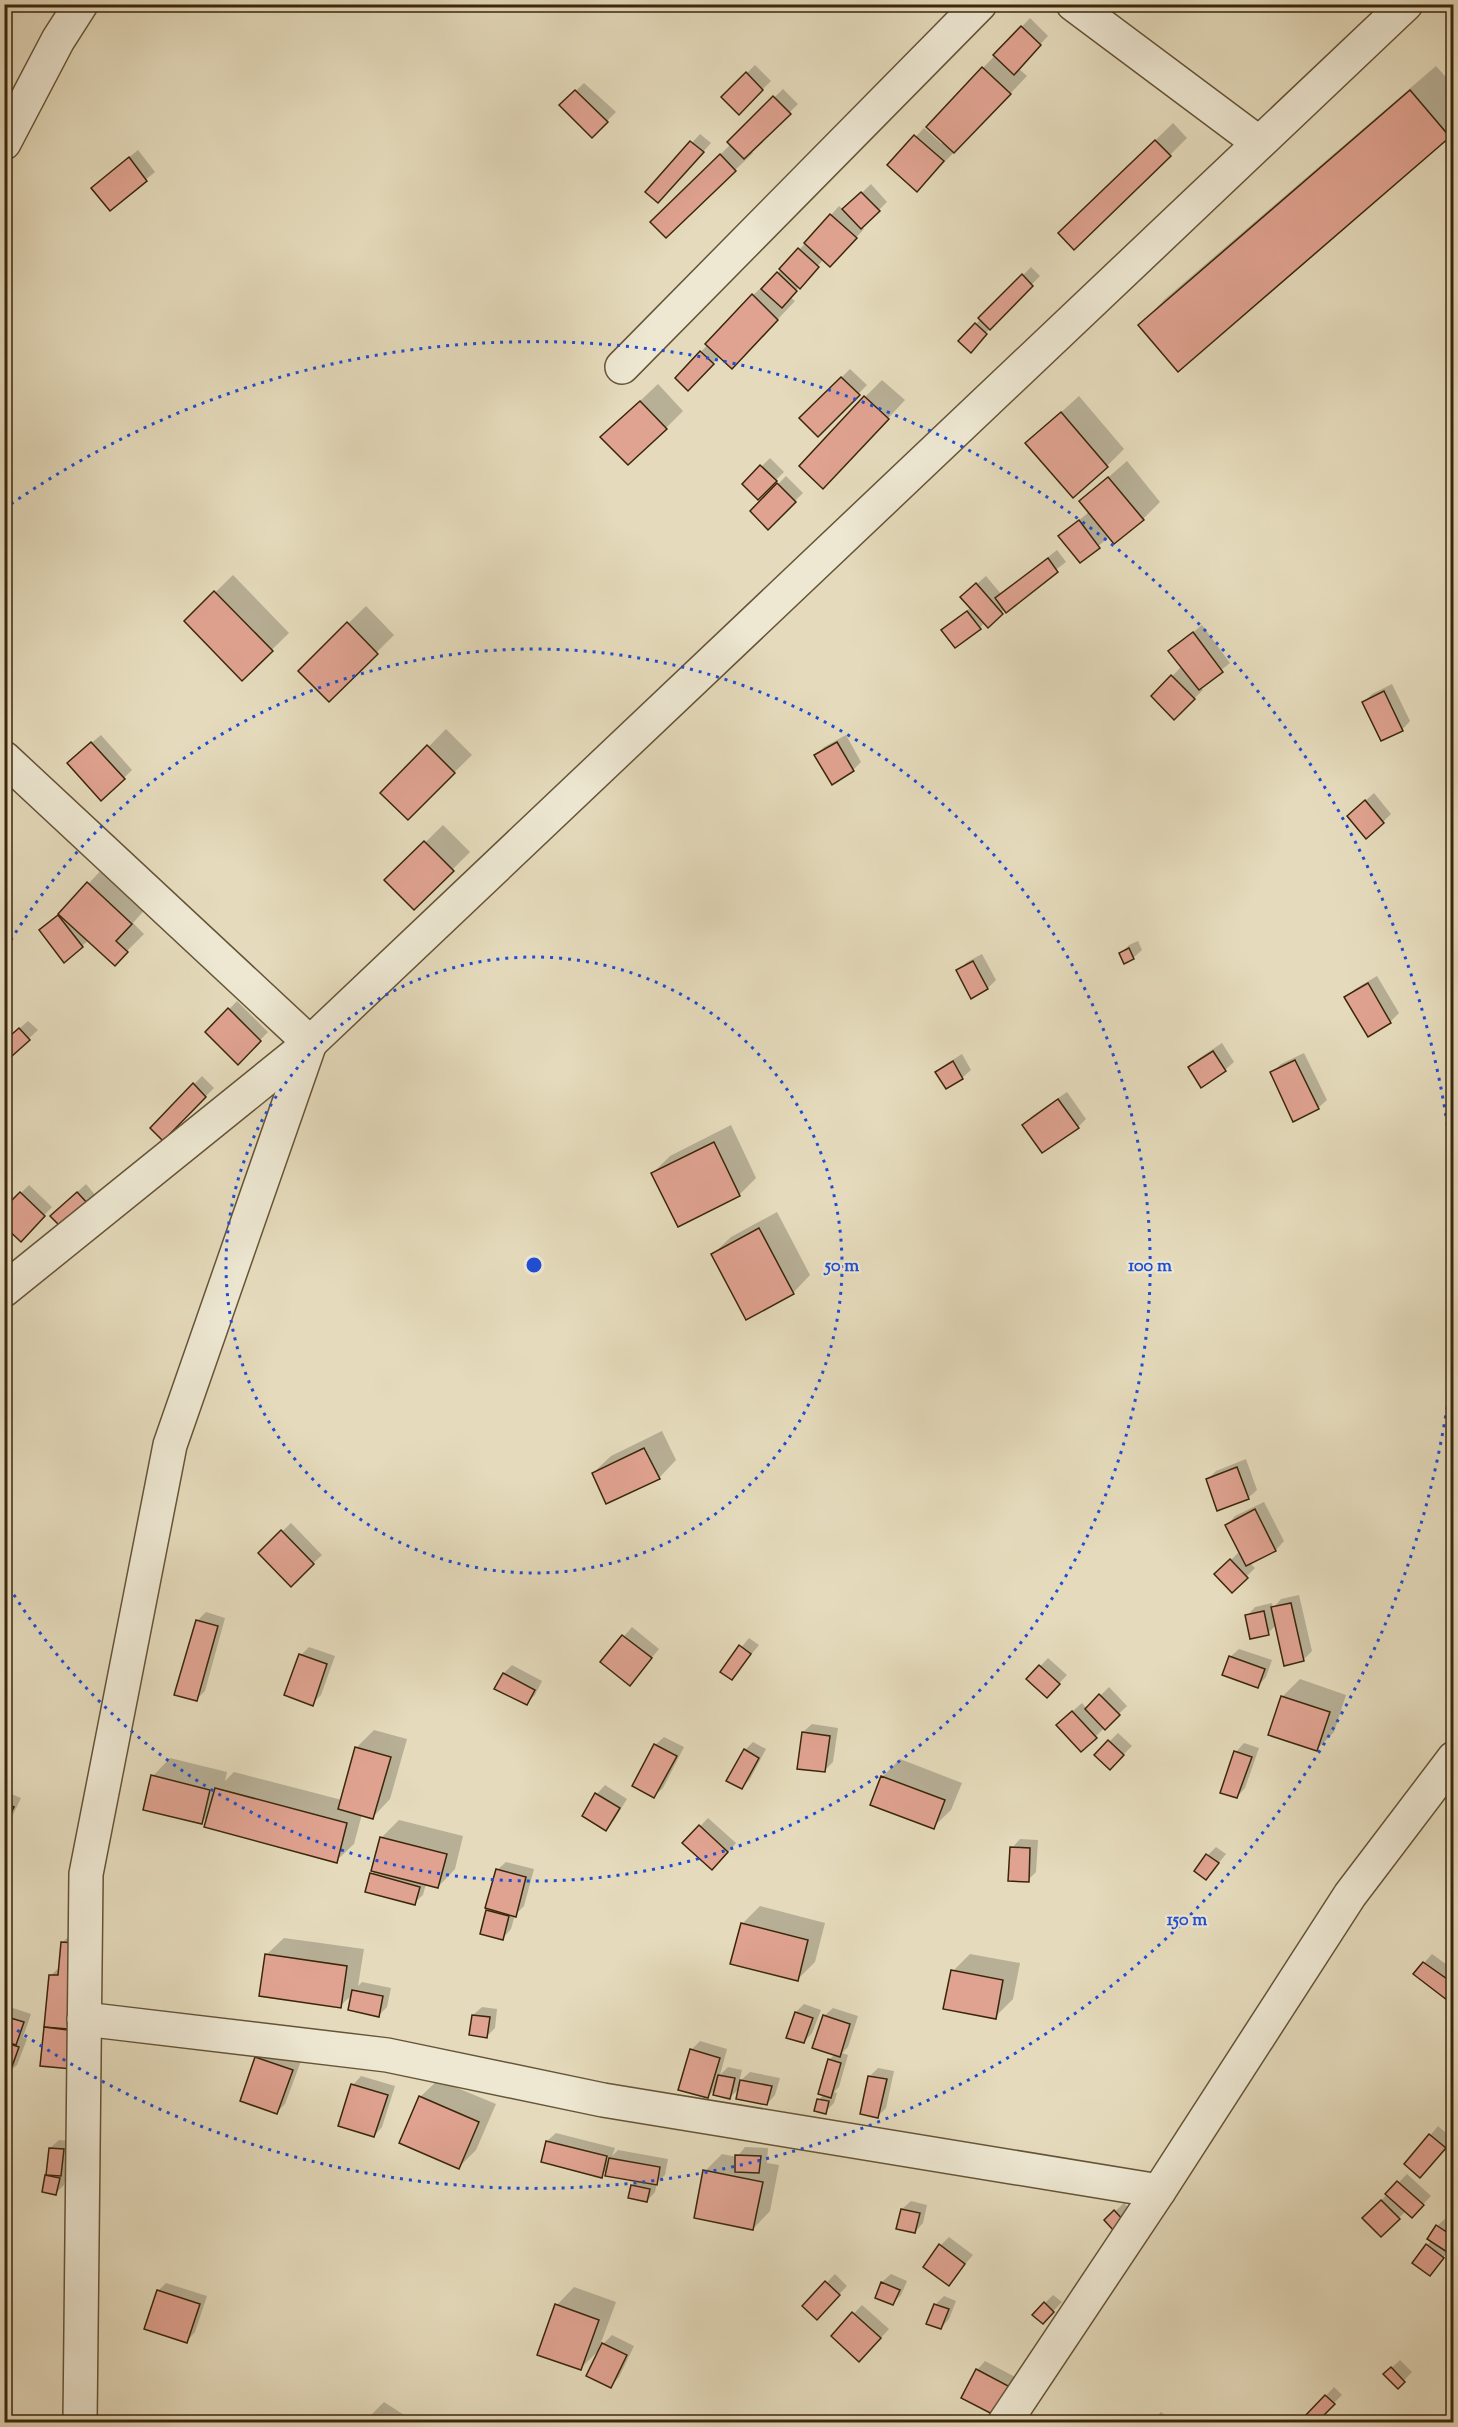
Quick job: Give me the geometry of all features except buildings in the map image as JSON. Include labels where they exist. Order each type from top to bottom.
[{"type":"street","points":[[4,143],[58,40],[81,4]]},
{"type":"street","points":[[622,367],[980,4]]},
{"type":"street","points":[[1073,4],[1259,143]]},
{"type":"street","points":[[4,1290],[310,1043],[1406,4]]},
{"type":"street","points":[[4,758],[310,1043]]},
{"type":"street","points":[[81,2422],[86,1874],[170,1445],[310,1043]]},
{"type":"street","points":[[1005,2422],[1159,2191],[1350,1895],[1454,1758]]},
{"type":"street","points":[[84,2019],[387,2055],[603,2100],[1159,2191]]}]
